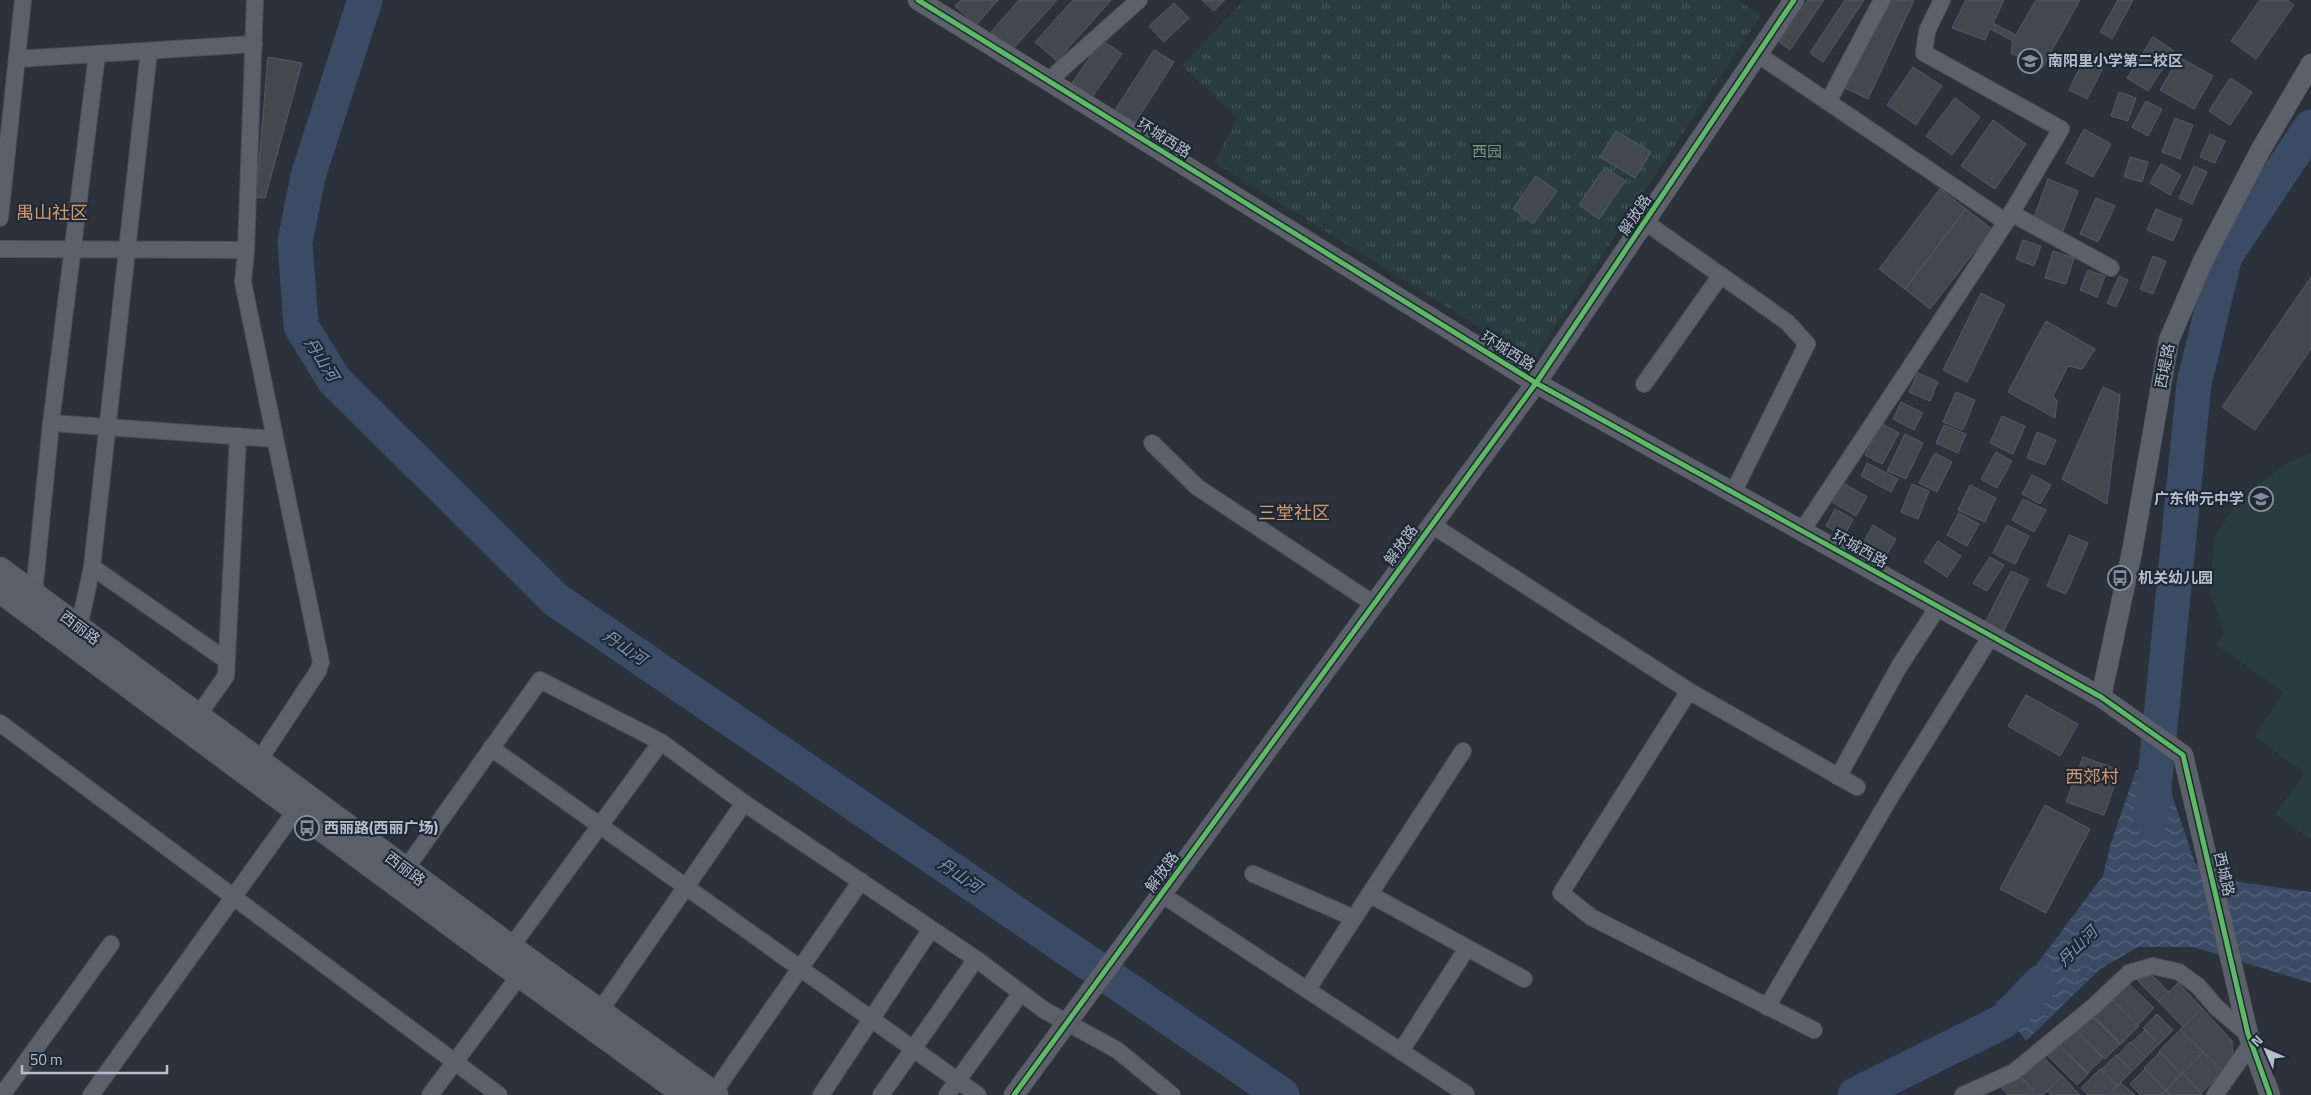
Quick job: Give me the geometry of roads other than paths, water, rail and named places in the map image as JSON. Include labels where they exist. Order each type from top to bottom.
[{"type":"main road","name":"西丽路","points":[[0,569],[29,601],[515,961],[595,1019],[714,1094]]},
{"type":"main road","name":"西丽路","points":[[0,591],[29,601]]},
{"type":"main road","name":"西丽路","points":[[595,1019],[685,1095]]},
{"type":"street","points":[[0,218],[7,82],[16,59],[23,0]]},
{"type":"street","points":[[254,768],[318,671],[321,662],[243,282],[246,250],[255,0]]},
{"type":"street","name":"环城西路","points":[[918,0],[1536,384],[2101,697]]},
{"type":"street","points":[[1048,81],[1139,0]]},
{"type":"street","name":"解放路","points":[[1014,1095],[1536,384],[1794,0]]},
{"type":"street","points":[[1828,102],[1882,0]]},
{"type":"street","points":[[1802,531],[2009,218],[2061,129],[1924,52],[1926,31],[1942,0]]},
{"type":"street","points":[[16,59],[254,44]]},
{"type":"street","points":[[74,635],[92,567],[149,51]]},
{"type":"street","points":[[29,601],[97,54]]},
{"type":"street","points":[[1757,54],[1828,102],[2009,218],[2111,268]]},
{"type":"street","name":"西堤路","points":[[2101,697],[2132,552],[2169,340],[2203,262],[2260,151],[2311,64]]},
{"type":"street","points":[[1645,222],[1788,322],[1807,344],[1733,493]]},
{"type":"street","points":[[0,249],[246,250]]},
{"type":"street","points":[[1644,384],[1721,275]]},
{"type":"street","points":[[51,423],[274,439]]},
{"type":"street","points":[[193,723],[226,676],[238,436]]},
{"type":"street","points":[[1152,443],[1197,487],[1374,604]]},
{"type":"street","points":[[1432,525],[1688,691],[1857,787]]},
{"type":"street","points":[[92,567],[226,660]]},
{"type":"street","points":[[1838,777],[1900,665],[1938,607]]},
{"type":"street","points":[[1766,1006],[1891,796],[1991,636]]},
{"type":"street","points":[[400,876],[540,680],[661,742],[744,803],[976,959],[1044,1010],[1117,1050],[1172,1095]]},
{"type":"street","points":[[1688,691],[1561,893],[1591,917],[1814,1030]]},
{"type":"street","name":"西城路","points":[[2101,697],[2183,754],[2249,1039],[2270,1095]]},
{"type":"street","points":[[0,723],[499,1095]]},
{"type":"street","points":[[430,1095],[454,1062],[600,826],[661,742]]},
{"type":"street","points":[[491,748],[978,1095]]},
{"type":"street","points":[[1307,990],[1463,751]]},
{"type":"street","points":[[91,1095],[301,803]]},
{"type":"street","points":[[595,1019],[744,803]]},
{"type":"street","points":[[1253,874],[1354,918]]},
{"type":"street","points":[[714,1094],[861,881]]},
{"type":"street","points":[[1369,894],[1524,979]]},
{"type":"street","points":[[1155,902],[1307,990],[1466,1094]]},
{"type":"street","points":[[821,1095],[931,929]]},
{"type":"street","points":[[2,1095],[111,944]]},
{"type":"street","points":[[1401,1051],[1467,948]]},
{"type":"street","points":[[881,1095],[976,959]]},
{"type":"street","points":[[1962,1095],[2014,1072],[2093,1007],[2129,974],[2153,966],[2179,972],[2186,976],[2249,1039],[2215,1095]]},
{"type":"street","points":[[947,1095],[1021,993]]},
{"type":"water","points":[[2136,770],[2171,770],[2172,795],[2195,863],[2239,882],[2311,892],[2311,983],[2193,947],[2138,947],[2100,969],[2026,1041],[1996,1002],[2022,984],[2103,876],[2110,846]]},
{"type":"waterway","name":"丹山河","points":[[365,0],[308,176],[295,242],[301,326],[334,380],[556,600],[1282,1095]]},
{"type":"waterway","points":[[2151,818],[2194,384],[2225,256],[2311,127]]},
{"type":"waterway","name":"丹山河","points":[[1855,1095],[2004,1021],[2040,983]]},
{"type":"place","name":"南阳里小学第二校区","points":[[2030,61]]},
{"type":"place","name":"广东仲元中学","points":[[2261,499]]},
{"type":"place","name":"机关幼儿园","points":[[2120,578]]},
{"type":"place","name":"西丽路(西丽广场)","points":[[307,828]]},
{"type":"district","name":"禺山社区","points":[[52,213]]},
{"type":"district","name":"三堂社区","points":[[1294,513]]},
{"type":"district","name":"西郊村","points":[[2092,777]]},
{"type":"park label","name":"西园","points":[[1487,152]]}]
